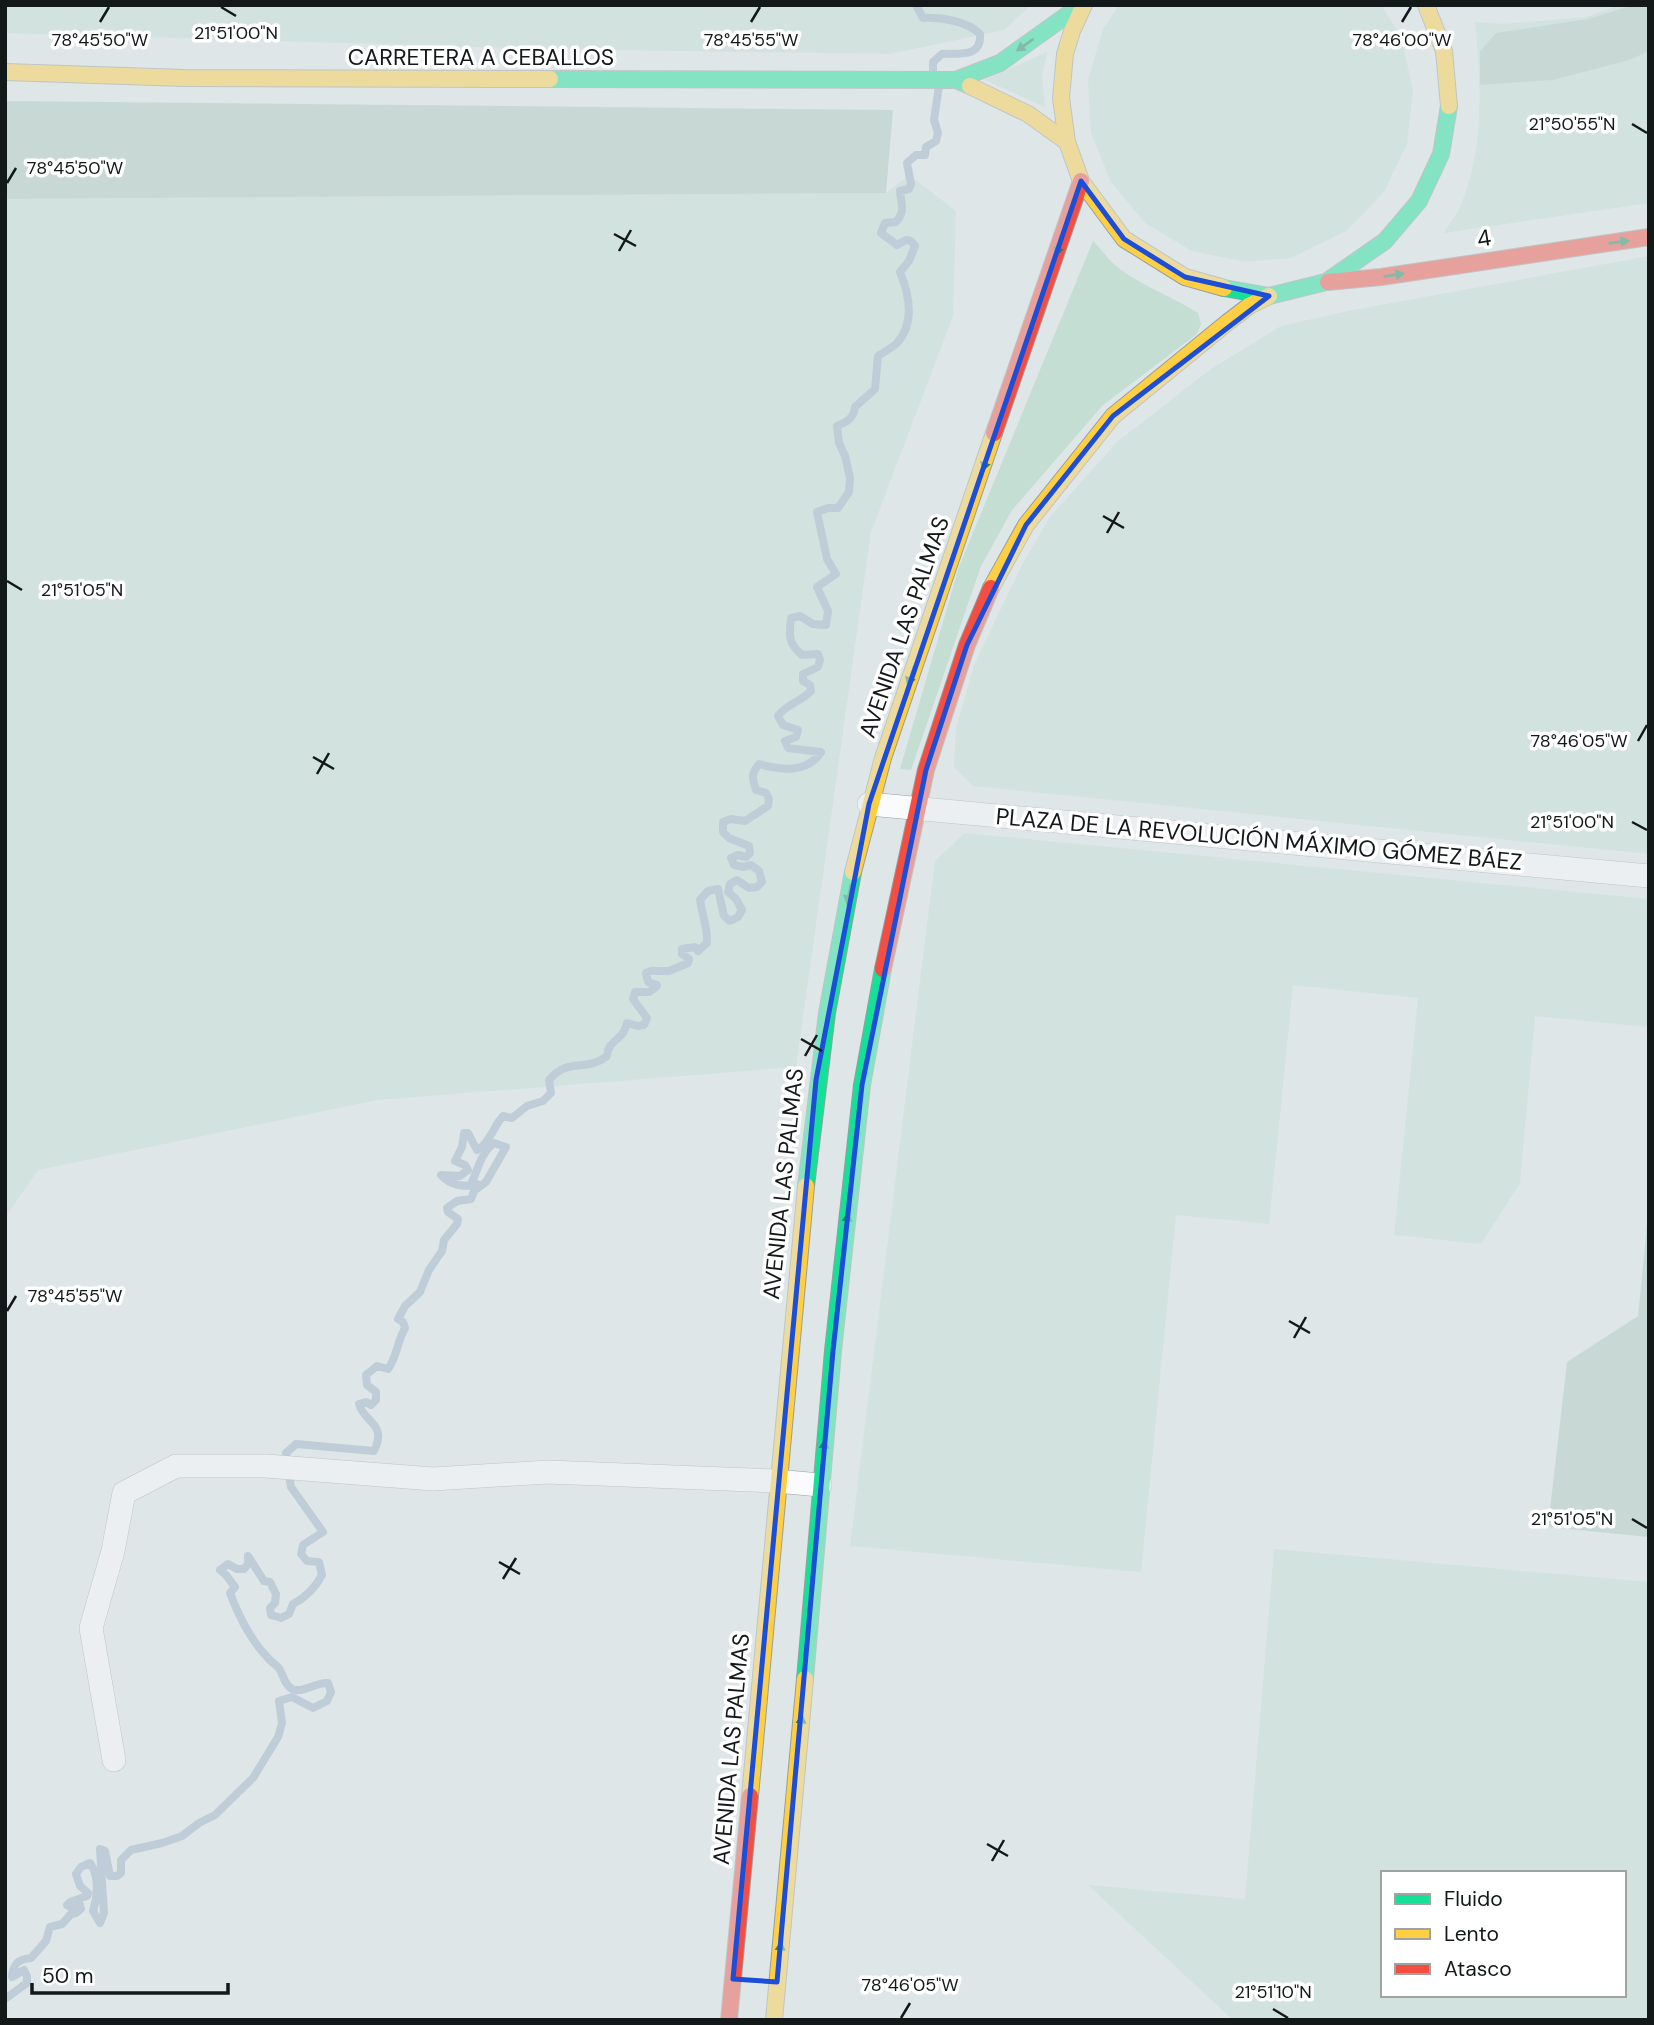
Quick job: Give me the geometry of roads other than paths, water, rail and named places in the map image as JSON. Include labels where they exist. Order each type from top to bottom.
[{"type":"street","name":"CARRETERA A CEBALLOS","points":[[956,80],[1000,63],[1082,5]]},
{"type":"street","points":[[1082,5],[1065,54],[1061,98],[1067,142],[1081,181],[1124,239],[1185,277],[1223,288],[1269,296]]},
{"type":"street","points":[[774,2020],[772,1982],[832,1351],[862,1085],[882,973],[926,770],[967,645],[996,578],[1026,525],[1113,416],[1249,306],[1269,296],[1326,282],[1385,241],[1419,201],[1441,154],[1450,103],[1444,51],[1426,5]]},
{"type":"street","name":"CARRETERA A CEBALLOS","points":[[5,72],[184,78],[956,80],[1003,98],[1043,121],[1067,142]]},
{"type":"street","name":"AVENIDA LAS PALMAS","points":[[729,2020],[739,1979],[776,1481],[816,1080],[839,939],[869,804],[1081,181]]},
{"type":"street","name":"4","points":[[1326,282],[1381,277],[1649,237]]},
{"type":"street","name":"PLAZA DE LA REVOLUCIÓN MÁXIMO GÓMEZ BÁEZ","points":[[869,804],[1649,876]]},
{"type":"street","points":[[114,1760],[91,1628],[113,1551],[124,1493],[176,1466],[266,1465],[433,1479],[548,1472],[820,1485]]},
{"type":"waterway","points":[[916,5],[923,18],[953,21],[980,34],[980,42],[973,51],[942,54],[933,62],[933,72]]},
{"type":"waterway","points":[[5,1999],[27,1983],[24,1970],[12,1977],[17,1963],[31,1958],[46,1941],[50,1927],[62,1924],[71,1914],[81,1909],[80,1905],[73,1909],[67,1905],[87,1896],[88,1893],[80,1886],[76,1874],[81,1867],[90,1863],[97,1886],[93,1911],[100,1923],[104,1913],[100,1849],[105,1851],[110,1876],[117,1876],[121,1873],[121,1860],[131,1850],[182,1836],[215,1815],[253,1778],[278,1737],[282,1723],[279,1701],[292,1697],[313,1708],[327,1701],[331,1692],[328,1683],[300,1690],[287,1685],[279,1669],[246,1628],[230,1593],[235,1587],[220,1570],[228,1564],[244,1569],[248,1564],[248,1556],[264,1581],[270,1582],[276,1594],[275,1603],[270,1608],[271,1615],[281,1618],[289,1614],[293,1604],[310,1592],[322,1575],[319,1562],[307,1561],[301,1554],[303,1545],[323,1532],[291,1487],[286,1453],[296,1444],[374,1451],[378,1434],[359,1404],[366,1402],[371,1405],[376,1400],[376,1392],[367,1385],[366,1375],[377,1366],[388,1369],[391,1364],[405,1328],[403,1322],[398,1319],[405,1306],[420,1292],[429,1270],[442,1251],[444,1240],[457,1224],[458,1219],[448,1212],[447,1208],[457,1201],[471,1199],[477,1184],[458,1185],[441,1175],[460,1176],[468,1170],[465,1165],[455,1161],[462,1147],[464,1133],[468,1133],[477,1150],[485,1144],[503,1116],[512,1118],[527,1106],[543,1101],[551,1093],[549,1080],[556,1073],[571,1066],[599,1061],[607,1056],[609,1048],[623,1033],[627,1023],[644,1025],[647,1018],[633,999],[635,992],[649,992],[656,987],[657,985],[648,982],[646,973],[669,971],[688,963],[689,959],[682,954],[682,949],[695,947],[698,951],[707,943],[700,900],[708,891],[718,889],[724,916],[730,921],[738,917],[742,910],[728,892],[730,884],[737,880],[749,888],[757,887],[762,882],[759,871],[751,865],[734,865],[731,858],[738,855],[746,857],[750,853],[749,846],[729,838],[723,832],[723,822],[731,819],[745,821],[768,806],[766,793],[756,790],[754,782],[753,773],[759,764],[785,769],[801,767],[821,752],[788,748],[785,741],[796,737],[798,730],[783,725],[778,716],[811,691],[810,685],[803,681],[803,674],[818,667],[820,660],[818,654],[802,655],[794,647],[790,634],[791,618],[800,616],[813,624],[826,625],[828,611],[817,587],[836,574],[827,559],[817,512],[838,508],[849,492],[850,478],[839,443],[837,426],[849,419],[855,407],[875,389],[878,356],[897,343],[906,327],[909,308],[900,272],[909,261],[915,246],[906,240],[897,245],[881,233],[885,223],[896,222],[901,214],[900,191],[909,189],[911,184],[907,163],[916,155],[925,155],[926,147],[936,141],[938,133],[934,120],[939,86]]},
{"type":"waterway","points":[[470,1186],[482,1157],[489,1148],[494,1143],[506,1147],[486,1182],[475,1190]]}]
